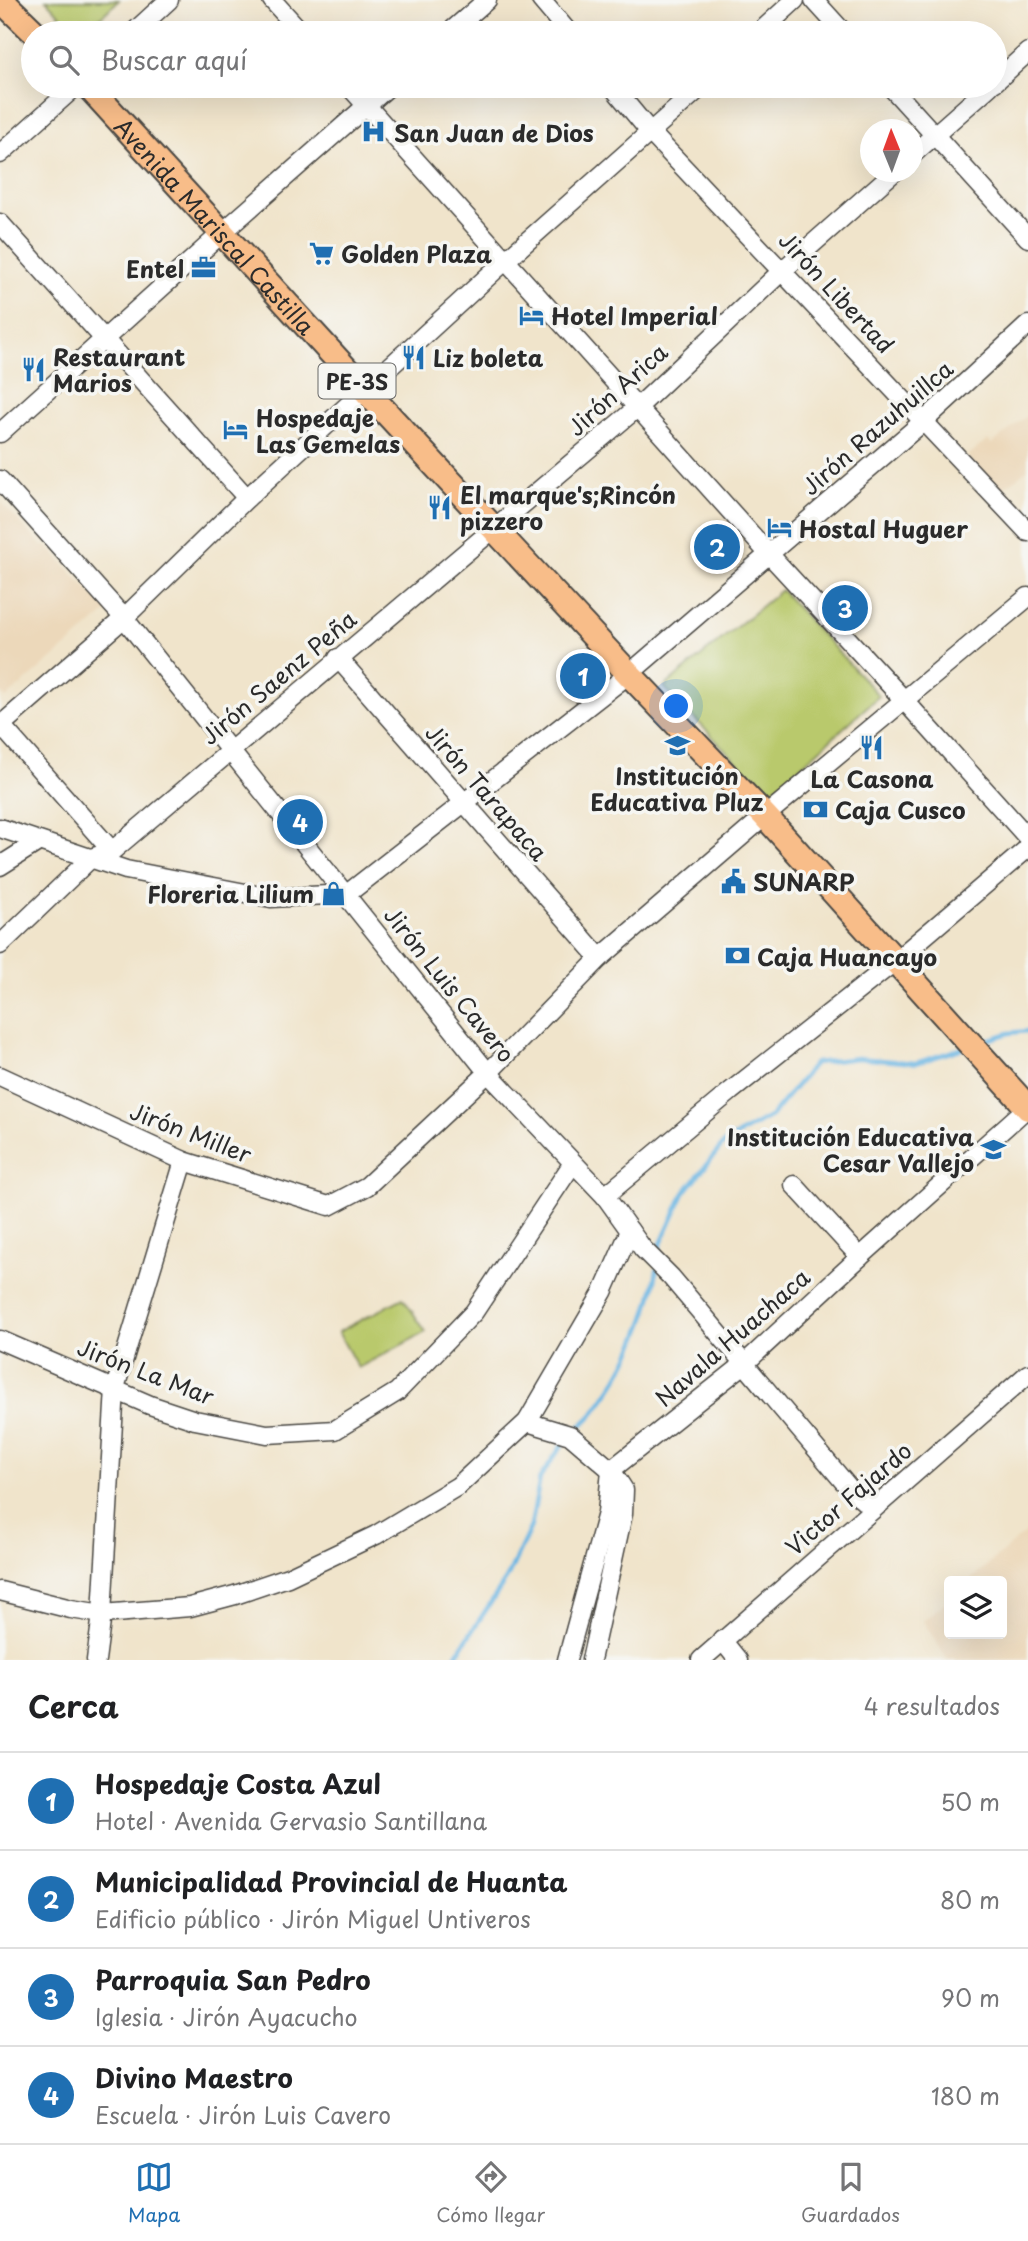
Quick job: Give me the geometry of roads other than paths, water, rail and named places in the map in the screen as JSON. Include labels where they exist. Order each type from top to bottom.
[{"type":"highway","points":[[1,0],[23,21]]},
{"type":"highway","name":"Avenida Mariscal Castilla","points":[[99,98],[629,674]]},
{"type":"highway","name":"PE-3S","points":[[629,674],[765,816],[1028,1108]]},
{"type":"street","points":[[146,21],[169,0]]},
{"type":"street","points":[[272,0],[291,21]]},
{"type":"street","points":[[463,21],[487,0]]},
{"type":"street","points":[[541,0],[559,21]]},
{"type":"street","points":[[772,21],[795,0]]},
{"type":"street","points":[[814,0],[833,21]]},
{"type":"street","points":[[1007,71],[1028,52]]},
{"type":"street","points":[[0,154],[63,98]]},
{"type":"street","points":[[360,98],[1028,838]]},
{"type":"street","points":[[0,433],[376,98]]},
{"type":"street","name":"Jirón Libertad","points":[[622,98],[651,133],[1028,532]]},
{"type":"street","points":[[112,851],[0,725],[124,618],[247,498],[506,260],[689,98]]},
{"type":"street","points":[[901,98],[1028,238]]},
{"type":"street","points":[[923,146],[977,98]]},
{"type":"street","name":"Jirón Arica","points":[[496,528],[638,407],[783,270],[883,182]]},
{"type":"street","points":[[0,223],[247,498]]},
{"type":"street","name":"Jirón Razuhuillca","points":[[347,894],[629,674],[925,421],[1028,325]]},
{"type":"street","name":"Jirón Luis Cavero","points":[[0,480],[124,618],[488,1073],[605,1196],[643,1249],[671,1278],[743,1366],[850,1489],[873,1509]]},
{"type":"street","name":"Jirón Saenz Peña","points":[[91,858],[112,851],[338,658],[496,528]]},
{"type":"street","name":"Jirón Miller","points":[[0,1076],[184,1161],[329,1206],[367,1186],[488,1073],[600,958],[765,816],[1028,597]]},
{"type":"street","name":"Jirón Tarapaca","points":[[338,658],[600,958]]},
{"type":"street","points":[[0,828],[125,870],[271,898],[347,894]]},
{"type":"street","points":[[0,866],[38,842]]},
{"type":"street","points":[[605,1196],[731,1091],[894,962],[1028,848]]},
{"type":"street","points":[[0,945],[91,858]]},
{"type":"street","name":"Navala Huachaca","points":[[611,1470],[743,1366],[860,1257],[1028,1108]]},
{"type":"street","points":[[92,1657],[102,1614],[115,1388],[184,1161]]},
{"type":"street","name":"Jirón La Mar","points":[[0,1340],[150,1405],[195,1420],[267,1434],[335,1430],[397,1392],[474,1312],[573,1163]]},
{"type":"street","points":[[794,1185],[860,1257]]},
{"type":"street","points":[[0,1591],[102,1614],[190,1607],[288,1577],[376,1535],[458,1486],[527,1422],[603,1292],[630,1231]]},
{"type":"street","name":"Victor Fajardo","points":[[701,1660],[1028,1374]]},
{"type":"street","points":[[527,1422],[570,1434],[611,1470],[624,1490],[623,1514],[591,1660]]},
{"type":"street","points":[[568,1660],[607,1513],[611,1470]]},
{"type":"street","points":[[722,1640],[738,1660]]},
{"type":"waterway","points":[[981,1042],[1009,1033],[1028,1031]]},
{"type":"waterway","points":[[659,1258],[660,1246],[684,1193],[725,1142],[771,1116],[815,1063],[858,1058],[916,1063],[963,1048]]},
{"type":"waterway","points":[[572,1433],[594,1413],[627,1361],[649,1307],[657,1270]]},
{"type":"waterway","points":[[453,1660],[507,1578],[531,1526],[540,1478],[566,1439]]},
{"type":"place","name":"San Juan de Dios","points":[[374,132]]},
{"type":"place","name":"Golden Plaza","points":[[321,253]]},
{"type":"place","name":"Entel","points":[[204,268]]},
{"type":"place","name":"Hotel Imperial","points":[[531,315]]},
{"type":"place","name":"Liz boleta","points":[[413,357]]},
{"type":"place","name":"Restaurant Marios","points":[[33,369]]},
{"type":"place","name":"Hospedaje Las Gemelas","points":[[236,430]]},
{"type":"place","name":"El marque's;Rincón pizzero","points":[[440,507]]},
{"type":"place","name":"Hostal Huguer","points":[[779,528]]},
{"type":"place","name":"Municipalidad Provincial de Huanta","points":[[717,547]]},
{"type":"place","name":"Parroquia San Pedro","points":[[845,608]]},
{"type":"place","name":"Hospedaje Costa Azul","points":[[583,676]]},
{"type":"place","name":"Institución Educativa Pluz","points":[[677,745]]},
{"type":"place","name":"La Casona","points":[[872,748]]},
{"type":"place","name":"Caja Cusco","points":[[815,809]]},
{"type":"place","name":"Divino Maestro","points":[[300,822]]},
{"type":"place","name":"SUNARP","points":[[733,881]]},
{"type":"place","name":"Floreria Lilium","points":[[334,893]]},
{"type":"place","name":"Caja Huancayo","points":[[737,956]]},
{"type":"place","name":"Institución Educativa Cesar Vallejo","points":[[994,1149]]}]
